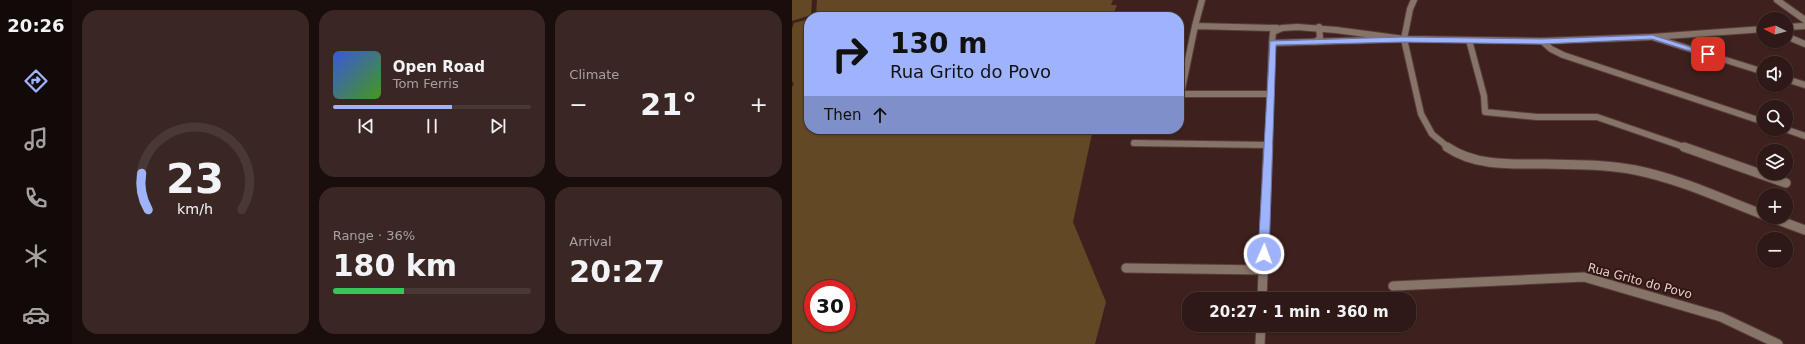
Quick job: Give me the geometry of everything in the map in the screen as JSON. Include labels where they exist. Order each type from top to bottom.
[{"type":"street","points":[[1184,79],[1202,0]]},
{"type":"street","points":[[1414,0],[1410,9],[1404,40],[1424,123],[1437,140],[1463,156],[1497,163],[1596,166],[1634,170],[1677,182],[1757,212]]},
{"type":"street","points":[[1777,0],[1805,20]]},
{"type":"street","points":[[1195,26],[1258,29],[1293,27],[1319,28],[1404,40]]},
{"type":"street","points":[[1793,27],[1805,26]]},
{"type":"street","points":[[1262,292],[1273,32],[1277,28]]},
{"type":"street","points":[[1315,42],[1320,38],[1319,28]]},
{"type":"street","points":[[1258,29],[1273,39],[1315,42],[1404,40],[1542,42],[1652,37],[1757,30]]},
{"type":"street","points":[[1652,37],[1757,70]]},
{"type":"street","points":[[1793,39],[1805,44]]},
{"type":"street","points":[[1469,40],[1484,96],[1485,112],[1537,117],[1597,117],[1786,183]]},
{"type":"street","points":[[1542,42],[1550,49],[1563,55],[1757,120]]},
{"type":"street","points":[[1793,81],[1805,85]]},
{"type":"street","points":[[1184,94],[1270,94]]},
{"type":"street","points":[[1793,132],[1805,136]]},
{"type":"street","points":[[1134,143],[1268,145]]},
{"type":"street","points":[[1789,224],[1805,230]]},
{"type":"street","points":[[1126,268],[1263,270]]},
{"type":"street","name":"Rua Grito do Povo","points":[[1393,286],[1584,277],[1721,317],[1778,344]]},
{"type":"street","points":[[1260,344],[1261,332]]},
{"type":"shaded area","points":[[792,0],[812,0],[811,12],[804,12],[804,17],[792,21]]},
{"type":"shaded area","points":[[817,0],[1113,0],[1111,5],[1117,5],[1114,12],[816,12]]},
{"type":"shaded area","points":[[804,20],[804,134],[1092,134],[1073,222],[1106,302],[1095,344],[792,344],[792,87],[794,84],[792,81],[792,29],[794,23]]},
{"type":"route","points":[[1264,254],[1272,43],[1404,40],[1542,42],[1652,37],[1708,54]]}]
